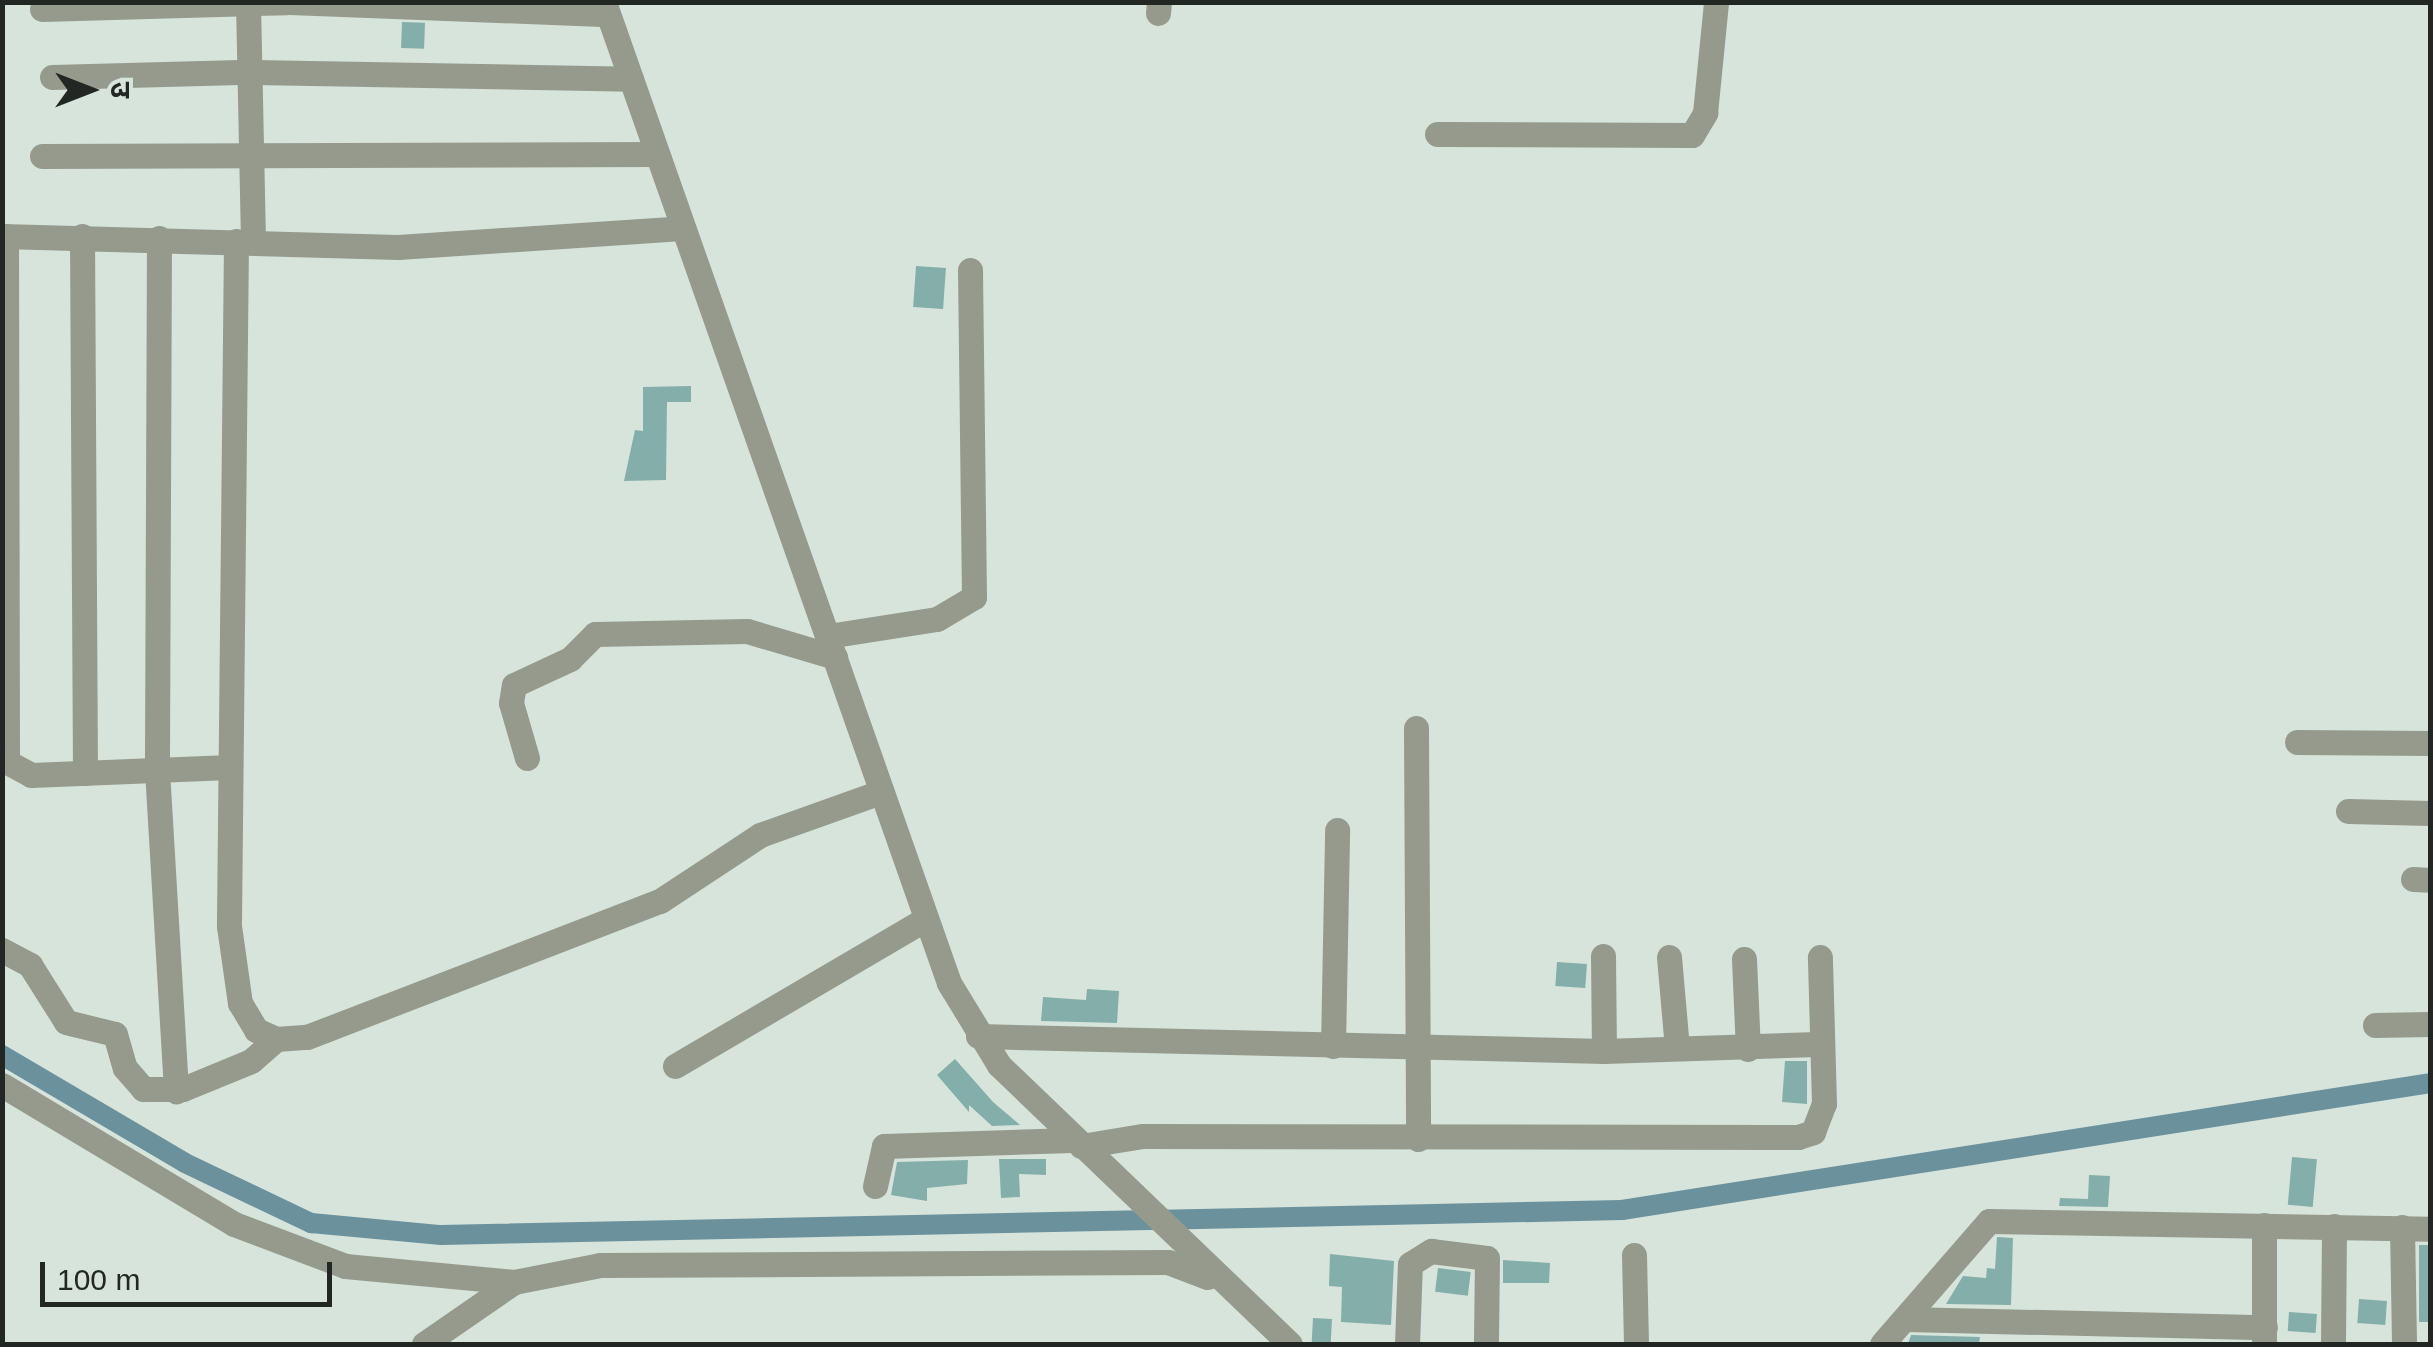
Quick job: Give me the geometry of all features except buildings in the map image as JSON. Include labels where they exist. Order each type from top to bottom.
[{"type":"street","points":[[42,9],[289,2],[606,8],[832,647],[924,920],[978,1036],[1076,1143],[1290,1344]]},
{"type":"street","points":[[1437,134],[1692,135],[1705,114],[1716,2]]},
{"type":"street","points":[[248,5],[251,154],[244,242],[230,767],[236,983],[246,1018],[276,1039],[307,1037],[660,901],[760,835],[881,792]]},
{"type":"street","points":[[52,78],[250,72],[631,80]]},
{"type":"street","points":[[42,156],[656,154]]},
{"type":"street","points":[[230,767],[85,773],[6,769],[4,236],[398,247],[682,228]]},
{"type":"street","points":[[82,236],[85,773]]},
{"type":"street","points":[[160,238],[156,770],[176,1091]]},
{"type":"street","points":[[527,758],[511,703],[514,686],[570,659],[595,634],[748,631],[832,647],[937,619],[974,596],[970,270]]},
{"type":"street","points":[[1416,728],[1414,1048],[1418,1139]]},
{"type":"street","points":[[2297,742],[2430,743]]},
{"type":"street","points":[[2348,811],[2430,813]]},
{"type":"street","points":[[1332,1046],[1337,830]]},
{"type":"street","points":[[675,1066],[924,920]]},
{"type":"street","points":[[2,950],[30,964],[66,1022],[115,1034],[134,1082],[176,1091],[251,1062],[276,1039]]},
{"type":"street","points":[[1604,956],[1604,1052]]},
{"type":"street","points":[[1669,956],[1677,1048]]},
{"type":"street","points":[[876,1186],[884,1146],[1076,1143],[1143,1136],[1798,1137],[1813,1132],[1824,1104],[1816,1044],[1820,957]]},
{"type":"street","points":[[1744,959],[1748,1048]]},
{"type":"street","points":[[2375,1025],[2430,1024]]},
{"type":"street","points":[[978,1036],[1604,1052],[1816,1044]]},
{"type":"street","points":[[2,1085],[146,1176],[286,1250],[345,1266],[514,1282],[600,1265],[1168,1262],[1225,1286]]},
{"type":"street","points":[[1882,1344],[1989,1221],[2430,1229]]},
{"type":"street","points":[[1905,1319],[2264,1336],[2264,1225]]},
{"type":"street","points":[[2333,1344],[2334,1226]]},
{"type":"street","points":[[2402,1227],[2404,1344]]},
{"type":"street","points":[[1407,1344],[1410,1264],[1431,1250],[1487,1258],[1486,1344]]},
{"type":"street","points":[[1634,1256],[1636,1344]]},
{"type":"street","points":[[424,1344],[514,1282]]},
{"type":"waterway","points":[[2,1055],[185,1163],[311,1223],[441,1235],[1622,1210],[2430,1083]]}]
